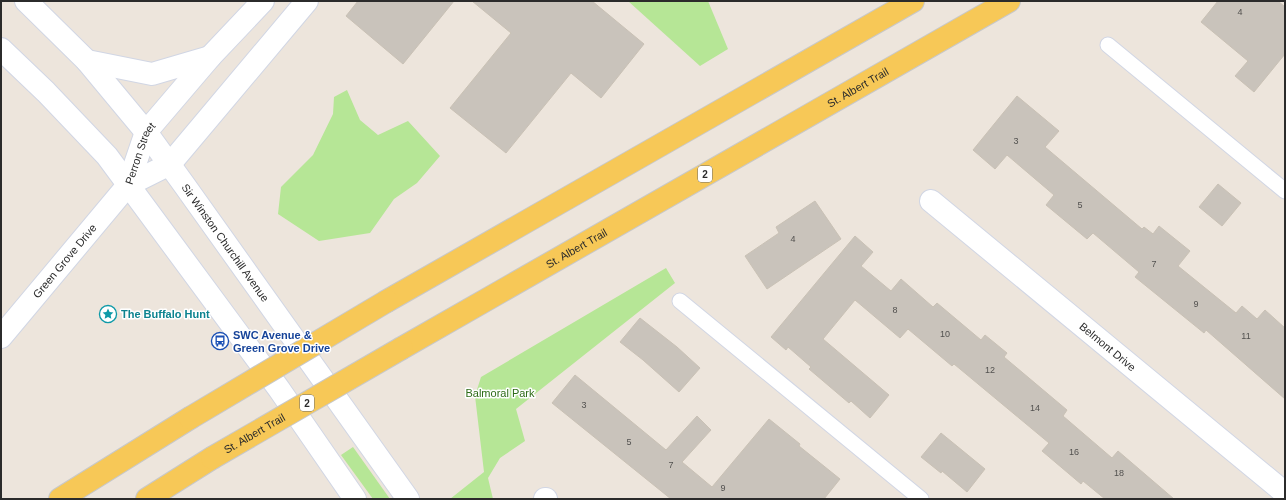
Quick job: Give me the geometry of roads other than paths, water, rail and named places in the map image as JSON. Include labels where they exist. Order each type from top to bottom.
[{"type":"main road","name":"Sir Winston Churchill Avenue","points":[[26,1],[87,61],[146,132],[408,499]]},
{"type":"main road","name":"Perron Street","points":[[128,185],[146,132],[210,57],[263,1]]},
{"type":"main road","name":"Perron Street","points":[[128,185],[170,164],[307,1]]},
{"type":"main road","points":[[60,499],[190,418],[387,301],[913,1]]},
{"type":"main road","name":"St. Albert Trail","points":[[147,499],[212,458],[402,348],[1009,1]]},
{"type":"main road","points":[[1,49],[46,92],[107,156],[279,389],[355,499]]},
{"type":"main road","points":[[87,61],[152,74],[210,57]]},
{"type":"main road","name":"Green Grove Drive","points":[[1,337],[128,185]]},
{"type":"main road","name":"Belmont Drive","points":[[931,200],[1285,493]]},
{"type":"lane","points":[[1108,45],[1285,191]]},
{"type":"lane","points":[[680,301],[921,499]]},
{"type":"place","name":"The Buffalo Hunt","points":[[108,314]]},
{"type":"place","name":"SWC Avenue & Green Grove Drive","points":[[220,341]]},
{"type":"park label","name":"Balmoral Park","points":[[500,393]]}]
